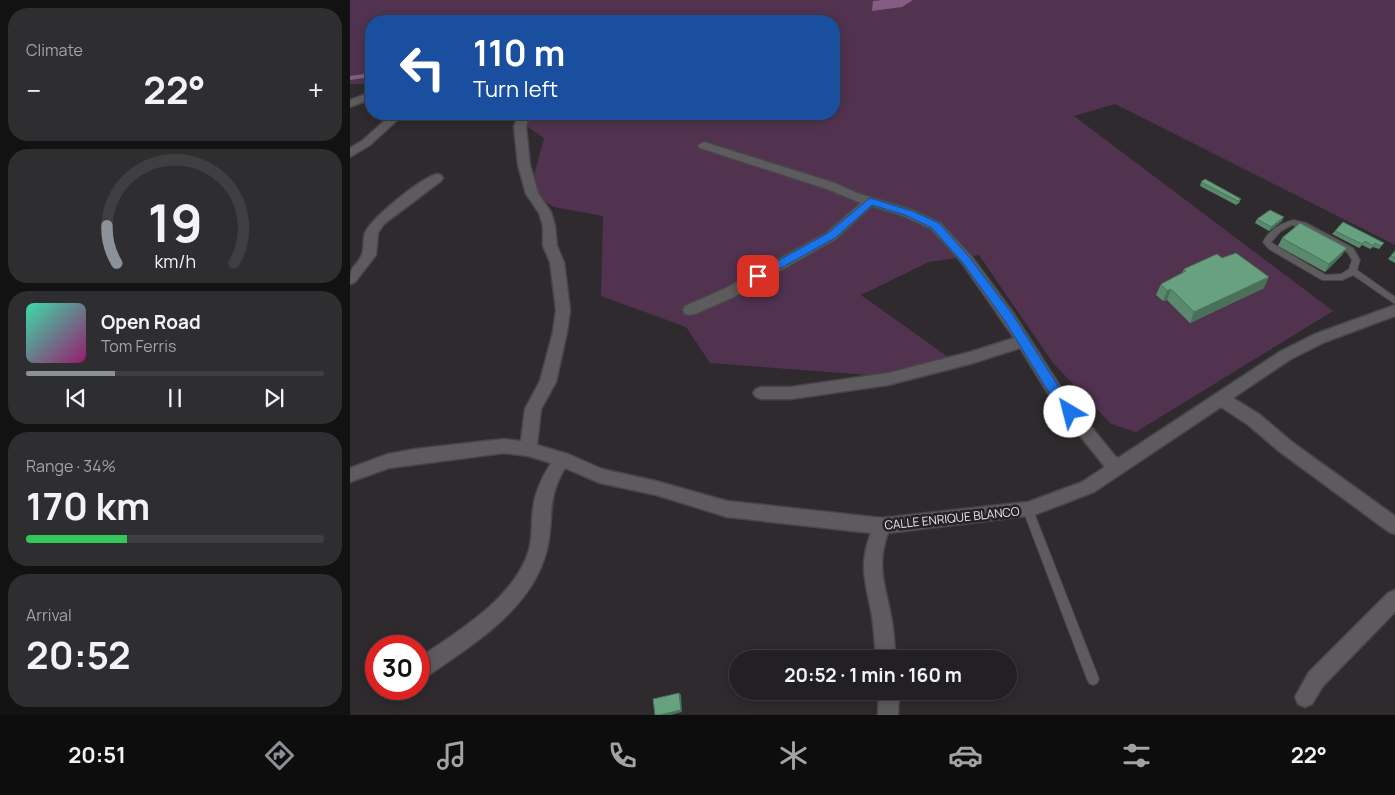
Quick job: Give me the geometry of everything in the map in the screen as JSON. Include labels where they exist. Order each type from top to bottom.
[{"type":"street","points":[[350,104],[365,98]]},
{"type":"street","points":[[350,153],[366,143],[391,120]]},
{"type":"street","points":[[522,120],[520,127],[524,165],[532,194],[545,212],[549,226],[550,246],[557,262],[563,310],[560,332],[548,382],[533,409],[528,449]]},
{"type":"street","points":[[704,146],[831,186],[853,196],[908,213],[936,226],[966,260],[1009,318],[1061,401],[1109,460],[1119,466]]},
{"type":"street","points":[[350,279],[369,255],[371,233],[379,221],[428,182],[437,178]]},
{"type":"street","points":[[690,310],[729,293],[832,236],[870,201]]},
{"type":"street","name":"CALLE ENRIQUE BLANCO","points":[[350,475],[388,462],[415,456],[504,446],[528,449],[562,458],[600,476],[656,488],[727,508],[882,526],[1028,510],[1088,488],[1286,356],[1320,338],[1395,310]]},
{"type":"street","points":[[761,394],[791,393],[888,379],[970,358],[1023,341]]},
{"type":"street","points":[[1221,399],[1253,419],[1286,447],[1395,526]]},
{"type":"street","points":[[430,662],[483,626],[521,585],[532,570],[538,549],[546,486],[562,458]]},
{"type":"street","points":[[882,526],[874,548],[872,570],[882,618],[885,650]]},
{"type":"street","points":[[1305,697],[1316,679],[1395,599]]},
{"type":"street","points":[[888,715],[889,700]]},
{"type":"lane","points":[[1294,222],[1303,225],[1350,250],[1356,260],[1353,271],[1342,276],[1325,278],[1272,247],[1267,242],[1268,238],[1288,223],[1294,222]]},
{"type":"lane","points":[[1353,271],[1395,301]]},
{"type":"lane","points":[[1028,510],[1093,679]]},
{"type":"shaded area","points":[[350,0],[1395,0],[1395,245],[1115,104],[1074,116],[1333,311],[1136,432],[1111,424],[1053,363],[979,255],[929,262],[861,295],[958,364],[895,377],[710,363],[686,327],[601,296],[603,216],[554,207],[529,193],[544,138],[518,120],[840,120],[840,15],[365,15],[365,84],[350,84]]},
{"type":"shaded area","points":[[913,0],[902,7],[872,11],[873,1]]},
{"type":"building","points":[[1205,179],[1241,199],[1238,201],[1201,182]]},
{"type":"building","points":[[1270,210],[1284,217],[1271,227],[1257,219]]},
{"type":"building","points":[[1343,222],[1384,243],[1381,246],[1375,243],[1373,246],[1365,241],[1362,244],[1335,231]]},
{"type":"building","points":[[1300,223],[1347,248],[1329,264],[1282,238]]},
{"type":"building","points":[[1236,253],[1269,277],[1194,312],[1171,289],[1167,291],[1161,284],[1186,271],[1184,269],[1217,254],[1222,258]]},
{"type":"building","points":[[679,693],[681,710],[655,715],[653,699]]},
{"type":"waterway","points":[[350,78],[365,76]]},
{"type":"route","points":[[758,276],[832,236],[870,201],[908,213],[936,226],[966,260],[1009,318],[1061,401],[1070,412]]}]
